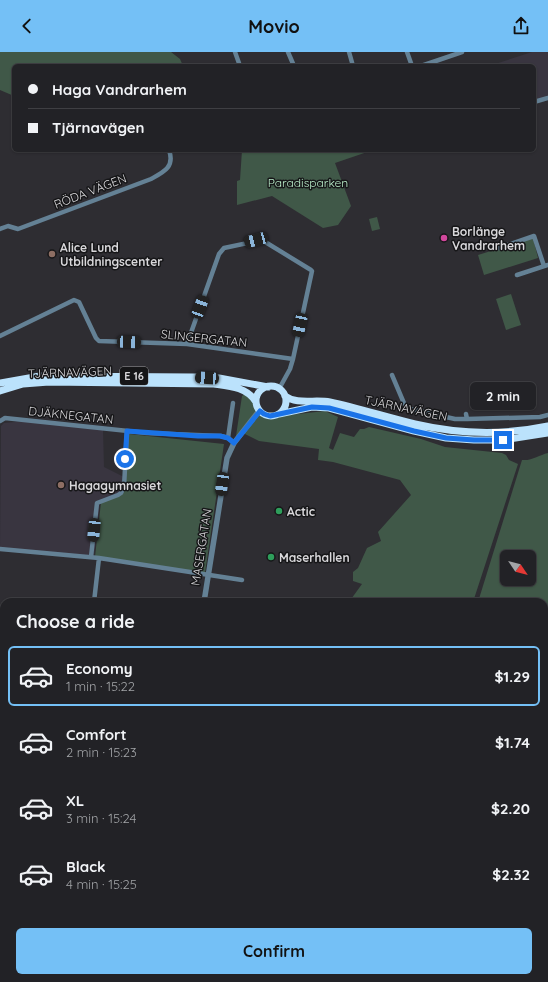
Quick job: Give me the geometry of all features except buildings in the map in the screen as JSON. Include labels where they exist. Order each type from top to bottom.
[{"type":"highway","name":"TJÄRNAVÄGEN","points":[[0,383],[40,376],[195,377],[220,378],[268,387],[276,387],[280,389]]},
{"type":"highway","name":"TJÄRNAVÄGEN","points":[[0,392],[23,384],[49,382],[214,384],[239,388],[245,391],[254,397],[260,411],[270,416],[312,407],[329,408],[446,438],[503,440],[548,433]]},
{"type":"highway","points":[[256,402],[256,397],[261,390],[268,387]]},
{"type":"highway","points":[[279,414],[284,408],[286,400],[280,389]]},
{"type":"highway","name":"TJÄRNAVÄGEN","points":[[285,396],[294,401],[321,400],[416,424],[455,430],[500,432],[531,430],[548,426]]},
{"type":"street","points":[[235,52],[239,64]]},
{"type":"street","points":[[288,52],[293,64]]},
{"type":"street","points":[[349,52],[352,64]]},
{"type":"street","points":[[407,52],[411,64]]},
{"type":"street","points":[[427,64],[462,52]]},
{"type":"street","points":[[536,101],[548,98]]},
{"type":"street","name":"RÖDA VÄGEN","points":[[0,229],[8,226],[18,229],[150,179],[165,172],[168,168],[169,152]]},
{"type":"street","points":[[499,248],[534,236],[546,265],[517,275]]},
{"type":"street","points":[[186,344],[221,250],[256,240],[262,240],[312,271],[293,359],[290,369],[280,389]]},
{"type":"street","name":"SLINGERGATAN","points":[[0,336],[74,300],[79,302],[96,338],[99,340],[186,344],[293,359]]},
{"type":"street","points":[[392,375],[406,408],[455,419],[466,416],[548,416]]},
{"type":"street","points":[[233,403],[228,438],[234,443]]},
{"type":"street","name":"MASERGATAN","points":[[205,598],[228,454],[234,443],[260,411]]},
{"type":"street","name":"DJÄKNEGATAN","points":[[0,421],[5,418],[127,431],[220,436],[228,438]]},
{"type":"street","points":[[91,557],[97,503],[118,495],[124,487],[127,431]]},
{"type":"street","points":[[0,549],[99,558],[242,580]]},
{"type":"street","points":[[94,598],[99,558]]},
{"type":"shaded area","points":[[532,52],[548,52],[548,97],[536,100],[536,64],[495,64]]},
{"type":"shaded area","name":"Hagagymnasiet","points":[[25,421],[103,430],[104,467],[124,477],[120,493],[100,501],[94,557],[0,548],[1,426],[4,423]]},
{"type":"green space","points":[[0,52],[171,52],[180,59],[182,64],[12,64],[12,95],[0,90]]},
{"type":"green space","name":"Paradisparken","points":[[242,152],[367,152],[335,163],[351,206],[338,225],[323,228],[272,196],[237,205],[237,181],[240,180]]},
{"type":"green space","points":[[377,217],[380,229],[372,231],[369,219]]},
{"type":"green space","points":[[533,238],[538,258],[484,275],[478,255]]},
{"type":"green space","points":[[511,294],[521,325],[506,330],[496,299]]},
{"type":"green space","points":[[246,393],[262,415],[275,419],[280,416],[325,411],[338,417],[329,448],[333,450],[340,433],[354,437],[360,429],[369,427],[421,439],[445,447],[502,453],[506,455],[509,460],[518,464],[474,598],[352,598],[362,584],[353,581],[353,572],[358,568],[367,548],[381,541],[378,532],[411,495],[400,480],[333,462],[318,460],[319,449],[259,441],[243,433],[236,436],[242,396]]},
{"type":"green space","points":[[129,434],[224,444],[205,573],[95,557],[101,502],[120,494],[124,486]]},
{"type":"green space","points":[[548,453],[548,598],[479,598],[522,460]]},
{"type":"place","name":"Borlänge Vandrarhem","points":[[444,238]]},
{"type":"place","name":"Alice Lund Utbildningscenter","points":[[52,254]]},
{"type":"place","name":"Hagagymnasiet","points":[[61,485]]},
{"type":"place","name":"Actic","points":[[279,511]]},
{"type":"place","name":"Maserhallen","points":[[271,557]]},
{"type":"route","points":[[125,459],[127,431],[220,436],[228,438],[234,443],[260,411],[264,414],[273,416],[312,407],[329,408],[446,438],[503,440]]}]
